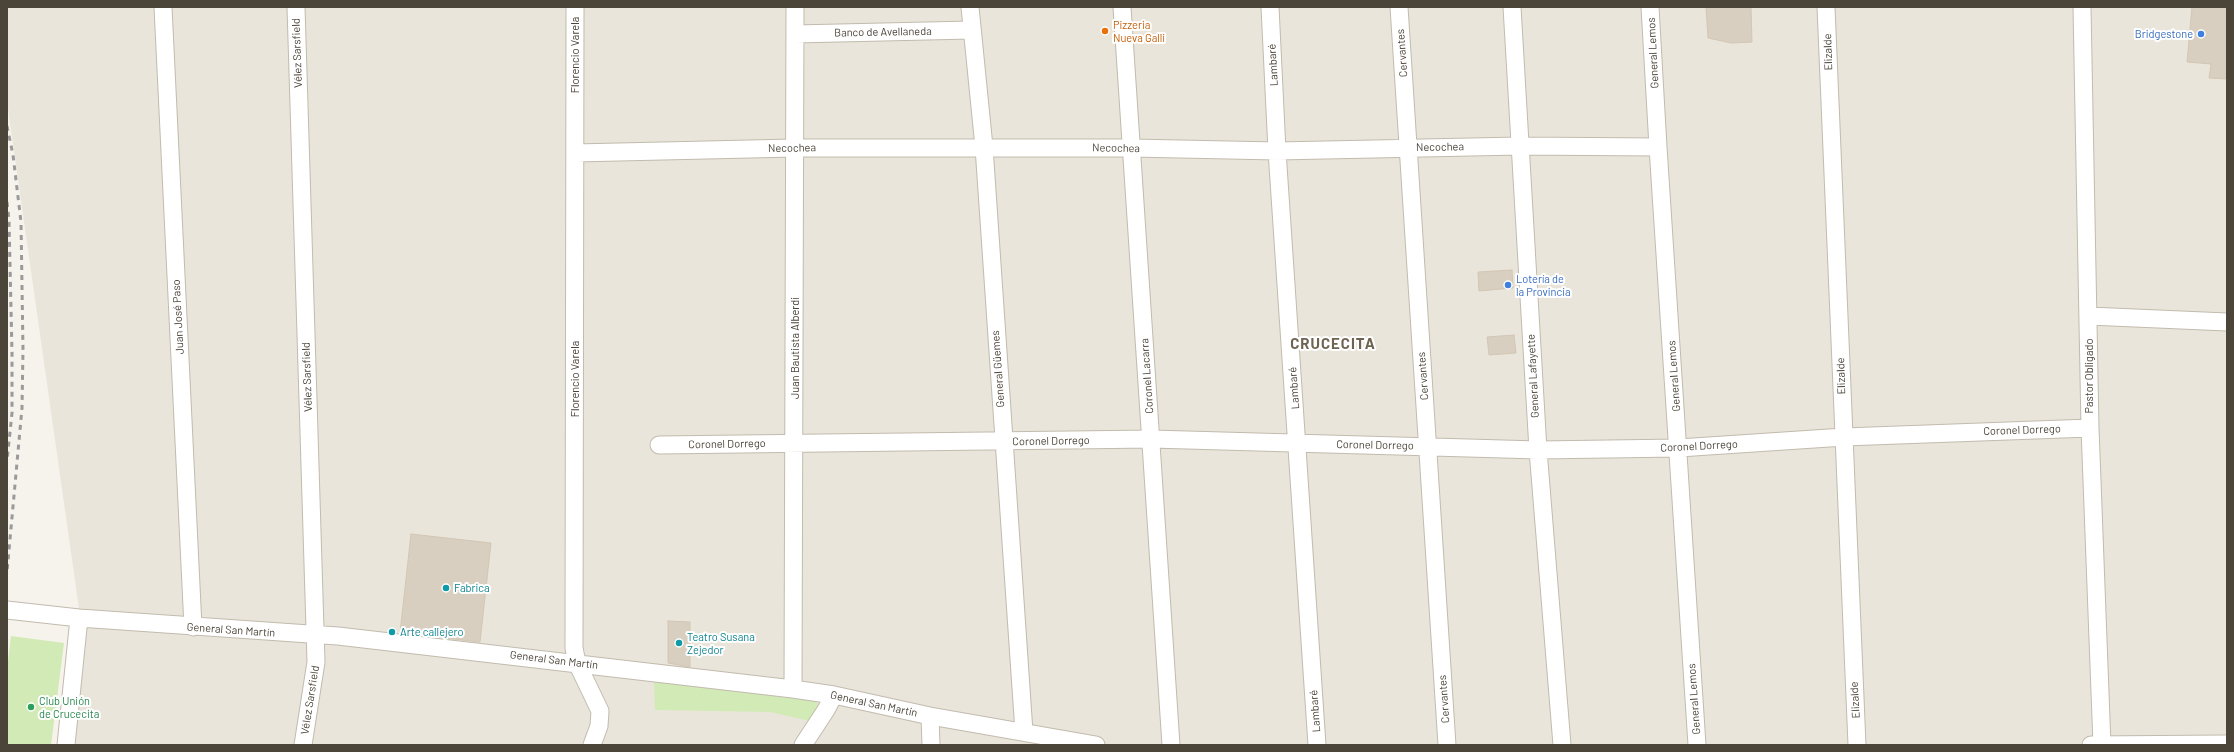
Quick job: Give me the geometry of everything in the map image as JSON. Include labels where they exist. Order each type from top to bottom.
[{"type":"street","name":"Juan José Paso","points":[[163,7],[193,627]]},
{"type":"street","name":"Vélez Sarsfield","points":[[296,7],[314,636],[316,662],[303,745]]},
{"type":"street","name":"Florencio Varela","points":[[575,7],[574,648],[577,663],[600,711],[599,726],[592,745]]},
{"type":"street","name":"Juan Bautista Alberdi","points":[[793,689],[795,442],[795,7]]},
{"type":"street","name":"General Güemes","points":[[970,7],[971,30],[984,147],[1024,732]]},
{"type":"street","name":"Coronel Lacarra","points":[[1122,7],[1152,438],[1171,745]]},
{"type":"street","name":"Lambaré","points":[[1270,7],[1277,151],[1318,745]]},
{"type":"street","name":"Cervantes","points":[[1399,7],[1447,745]]},
{"type":"street","name":"General Lafayette","points":[[1512,7],[1538,450],[1562,745]]},
{"type":"street","name":"General Lemos","points":[[1650,7],[1697,745]]},
{"type":"street","name":"Elizalde","points":[[1826,7],[1858,745]]},
{"type":"street","name":"Pastor Obligado","points":[[2082,7],[2090,428],[2102,745]]},
{"type":"street","name":"Banco de Avellaneda","points":[[795,34],[971,30]]},
{"type":"street","name":"Necochea","points":[[575,153],[794,148],[984,147],[1277,151],[1409,147],[1658,147]]},
{"type":"street","points":[[2089,316],[2227,322]]},
{"type":"street","name":"Coronel Dorrego","points":[[659,445],[795,442],[1003,442],[1152,438],[1538,450],[1679,448],[1844,436],[2090,428]]},
{"type":"street","name":"General San Martín","points":[[7,610],[79,618],[314,636],[465,650],[793,689],[834,695],[930,716],[1096,745]]},
{"type":"street","points":[[66,745],[79,618]]},
{"type":"street","points":[[803,745],[834,695]]},
{"type":"street","points":[[930,716],[931,745]]},
{"type":"street","points":[[2090,745],[2227,744]]},
{"type":"shaded area","points":[[7,7],[2227,7],[2227,745],[68,745],[82,630],[7,102]]},
{"type":"green space","name":"Club Unión de Crucecita","points":[[11,636],[64,643],[51,745],[7,745],[7,670]]},
{"type":"green space","points":[[654,681],[814,698],[819,707],[810,721],[770,712],[655,710]]},
{"type":"building","points":[[1706,7],[1751,7],[1752,42],[1731,43],[1708,38]]},
{"type":"building","points":[[2192,7],[2227,7],[2227,79],[2209,78],[2211,64],[2187,62]]},
{"type":"building","points":[[1512,270],[1513,288],[1479,291],[1478,272]]},
{"type":"building","points":[[1514,335],[1516,353],[1489,355],[1487,337]]},
{"type":"building","name":"Fabrica","points":[[411,534],[491,543],[480,642],[400,633]]},
{"type":"building","name":"Teatro Susana Zejedor","points":[[668,621],[690,622],[690,667],[668,663]]},
{"type":"railway","points":[[7,126],[13,155],[21,222],[23,350],[22,408],[7,572]]},
{"type":"railway","points":[[7,202],[9,220],[12,353],[12,413],[7,461]]},
{"type":"place","name":"Pizzeria Nueva Galli","points":[[1105,31]]},
{"type":"place","name":"Bridgestone","points":[[2201,34]]},
{"type":"place","name":"Lotería de la Provincia","points":[[1508,285]]},
{"type":"place","name":"Fabrica","points":[[446,588]]},
{"type":"place","name":"Arte callejero","points":[[392,632]]},
{"type":"place","name":"Teatro Susana Zejedor","points":[[679,643]]},
{"type":"place","name":"Club Unión de Crucecita","points":[[31,707]]},
{"type":"district","name":"CRUCECITA","points":[[1333,344]]}]
